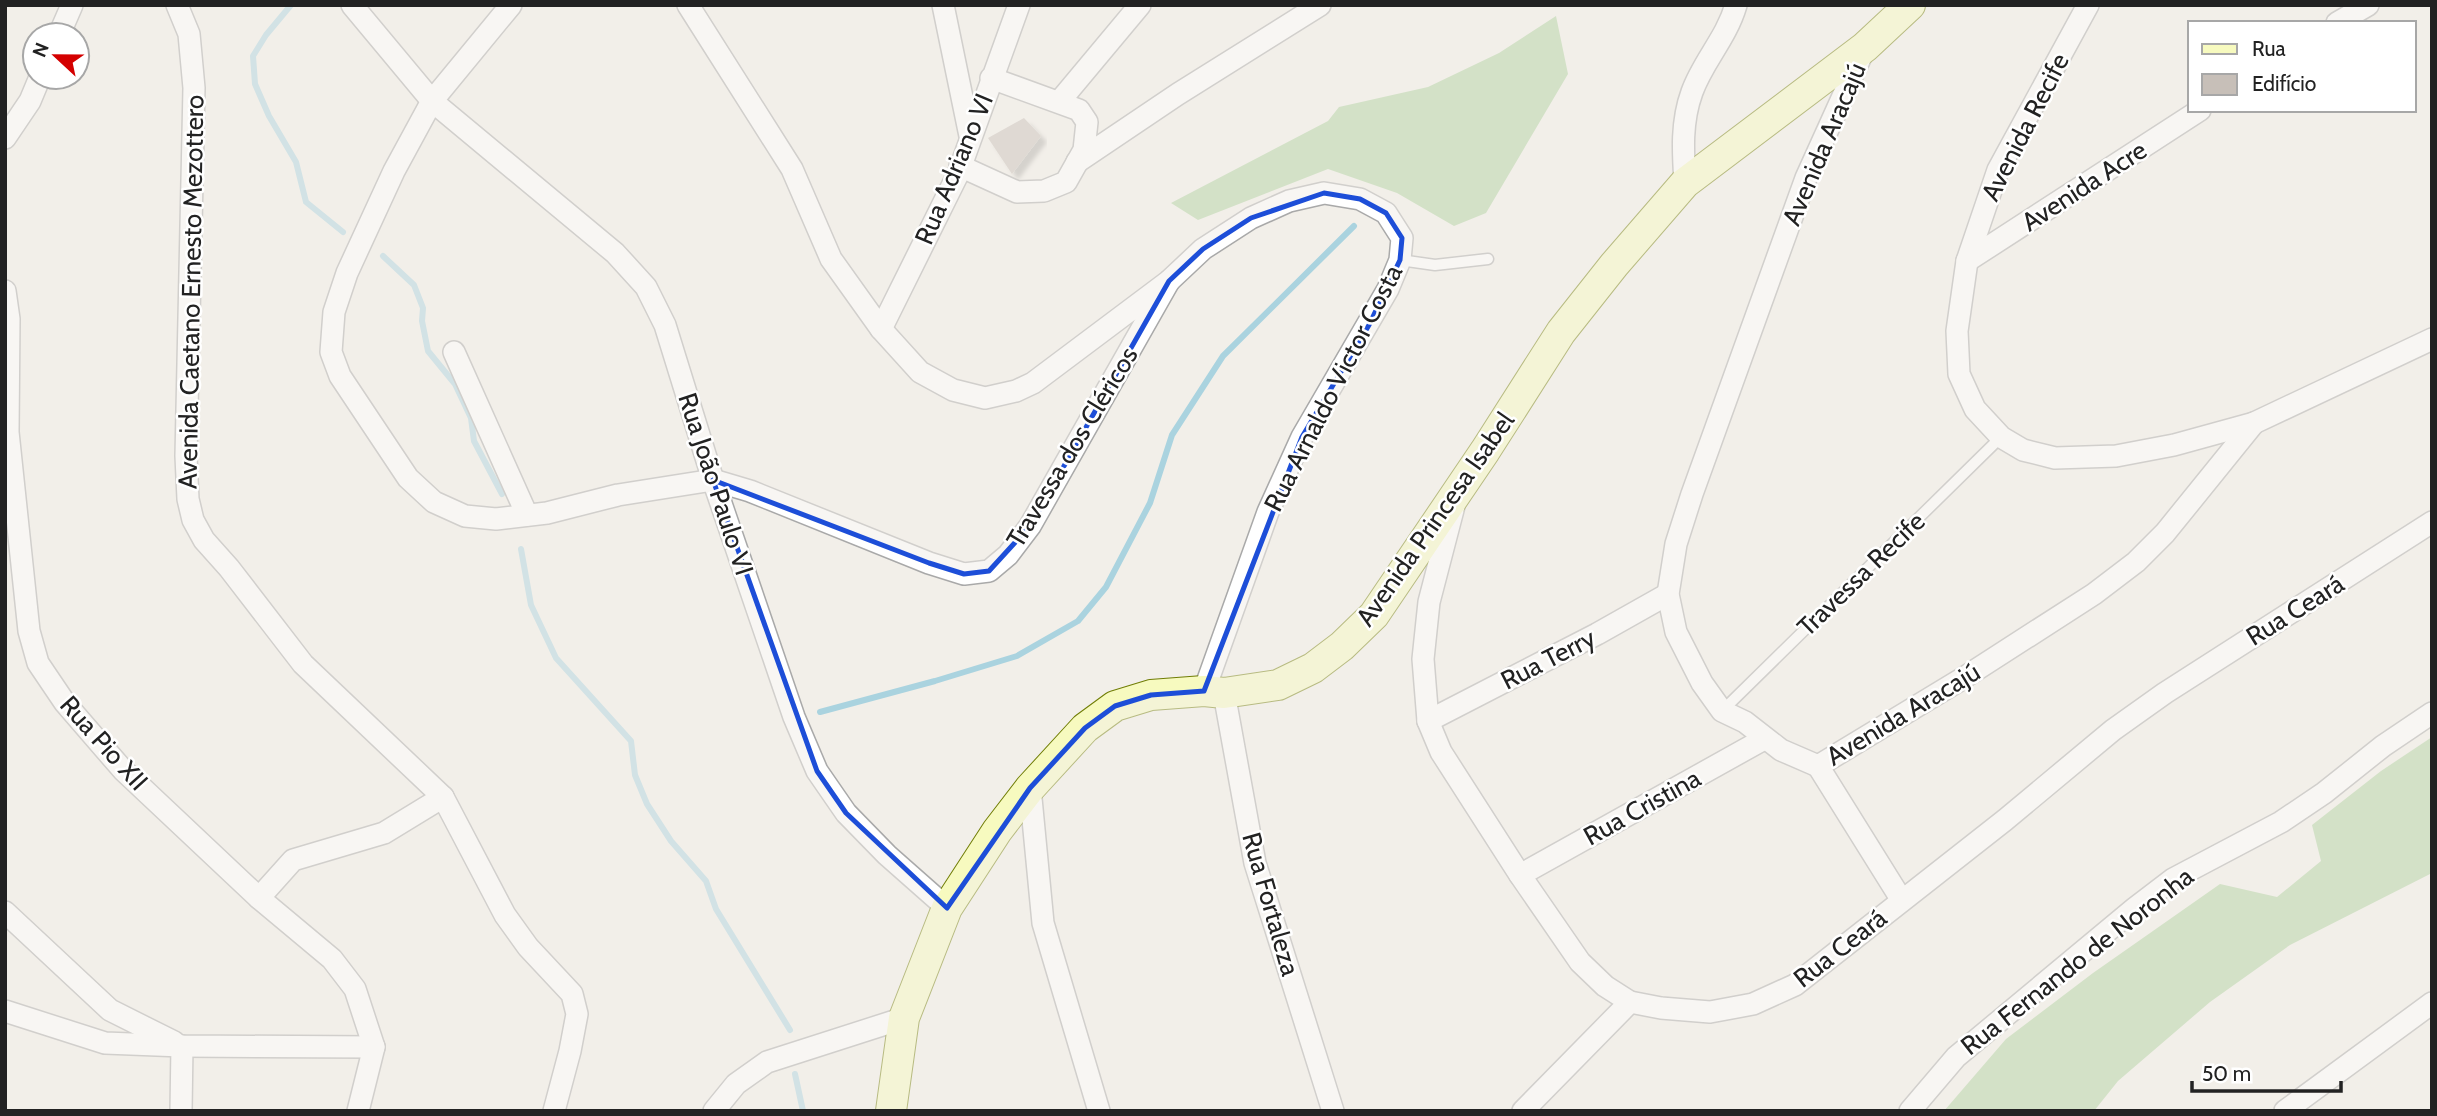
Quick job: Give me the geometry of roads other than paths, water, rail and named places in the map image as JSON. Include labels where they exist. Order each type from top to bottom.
[{"type":"street","name":"Avenida Caetano Ernesto Mezottero","points":[[177,5],[189,34],[194,88],[186,456],[188,499],[193,520],[204,540],[303,664],[443,797],[505,915],[528,947],[572,993],[577,1014],[554,1111]]},
{"type":"street","name":"Rua João Paulo VI","points":[[352,5],[432,101],[615,253],[646,287],[665,325],[713,480],[794,717],[817,771],[846,813],[887,855],[947,908]]},
{"type":"street","points":[[511,5],[432,101],[394,171],[347,273],[334,312],[331,352],[341,376],[408,478],[434,502],[466,516],[496,519],[527,516],[618,495],[713,480]]},
{"type":"street","name":"Rua Arnaldo Victor Costa","points":[[688,5],[792,169],[831,258],[881,330],[920,372],[953,390],[985,398],[1016,391],[1033,383],[1169,281],[1203,249],[1251,218],[1289,201],[1324,192],[1360,199],[1387,213],[1402,238],[1400,260],[1369,325],[1330,386],[1302,437],[1268,512],[1214,692]]},
{"type":"street","points":[[943,5],[970,136]]},
{"type":"street","name":"Rua Adriano VI","points":[[881,330],[960,166],[1019,5]]},
{"type":"street","points":[[1059,102],[1140,5]]},
{"type":"street","points":[[1077,162],[1178,93],[1320,5]]},
{"type":"street","points":[[1685,183],[1684,118],[1693,90],[1730,26],[1735,5]]},
{"type":"street","name":"Avenida Princesa Isabel","points":[[891,1111],[904,1018],[947,908],[997,831],[1030,788],[1085,727],[1115,706],[1151,695],[1278,685],[1313,668],[1342,646],[1374,615],[1561,332],[1614,265],[1685,183],[1865,47],[1910,5]]},
{"type":"street","name":"Avenida Recife","points":[[2088,5],[1998,170],[1967,261],[1957,331],[1959,374],[1975,409],[2001,437],[2023,450],[2055,458],[2116,456],[2174,445],[2254,423],[2432,339]]},
{"type":"street","points":[[2340,21],[2368,5]]},
{"type":"street","name":"Avenida Aracajú","points":[[1865,47],[1806,178],[1696,481],[1676,544],[1668,594],[1676,632],[1702,683],[1722,711],[1745,722],[1781,750],[1818,766],[1965,677],[2094,594],[2136,562],[2165,533],[2254,423]]},
{"type":"street","points":[[960,166],[1017,192],[1044,191],[1066,182],[1084,150],[1087,122],[1079,110],[992,78]]},
{"type":"street","points":[[5,138],[34,91]]},
{"type":"street","name":"Avenida Acre","points":[[1967,261],[2197,112]]},
{"type":"street","name":"Travessa dos Cléricos","points":[[713,480],[750,491],[929,563],[964,573],[989,571],[1008,555],[1030,526],[1169,281]]},
{"type":"street","name":"Rua Pio XII","points":[[5,291],[9,319],[8,432],[29,631],[38,663],[65,703],[123,770],[259,898],[332,959],[355,989],[374,1047]]},
{"type":"street","points":[[454,352],[527,516]]},
{"type":"street","name":"Rua Ceará","points":[[1458,491],[1429,602],[1423,659],[1428,721],[1441,752],[1580,962],[1605,986],[1630,1002],[1661,1009],[1710,1012],[1753,1004],[1795,985],[2005,820],[2113,730],[2165,693],[2432,522]]},
{"type":"street","name":"Rua Terry","points":[[1428,721],[1597,634],[1668,594]]},
{"type":"street","name":"Rua Fortaleza","points":[[1214,692],[1255,863],[1333,1111]]},
{"type":"street","name":"Rua Fernando de Noronha","points":[[1910,1111],[1956,1057],[2173,879],[2281,822],[2432,713]]},
{"type":"street","name":"Rua Cristina","points":[[1520,875],[1763,738]]},
{"type":"street","points":[[1818,766],[1901,900]]},
{"type":"street","points":[[1030,788],[1043,923],[1099,1111]]},
{"type":"street","points":[[259,898],[293,860],[384,833],[443,797]]},
{"type":"street","points":[[5,912],[110,1010],[182,1046]]},
{"type":"street","points":[[1523,1111],[1540,1097],[1630,1002]]},
{"type":"street","points":[[2285,1111],[2432,1003]]},
{"type":"street","points":[[5,1011],[105,1043],[374,1047],[358,1111]]},
{"type":"street","points":[[714,1111],[736,1084],[766,1062],[904,1018]]},
{"type":"street","points":[[181,1111],[182,1046]]},
{"type":"street","points":[[1926,1111],[1956,1057]]},
{"type":"lane","points":[[1400,260],[1435,265],[1488,259]]},
{"type":"lane","name":"Travessa Recife","points":[[1722,711],[2001,437]]},
{"type":"waterway","points":[[291,5],[266,35],[253,56],[255,84],[269,116],[296,162],[306,202],[343,232]]},
{"type":"waterway","points":[[820,712],[1017,656],[1078,621],[1106,587],[1150,503],[1172,435],[1223,356],[1354,226]]},
{"type":"waterway","points":[[383,256],[414,285],[423,308],[422,321],[428,351],[455,384],[471,418],[474,441],[502,494]]},
{"type":"waterway","points":[[521,549],[531,605],[556,658],[631,741],[635,775],[647,804],[671,841],[706,881],[716,909],[790,1030]]},
{"type":"waterway","points":[[795,1074],[803,1111]]}]
